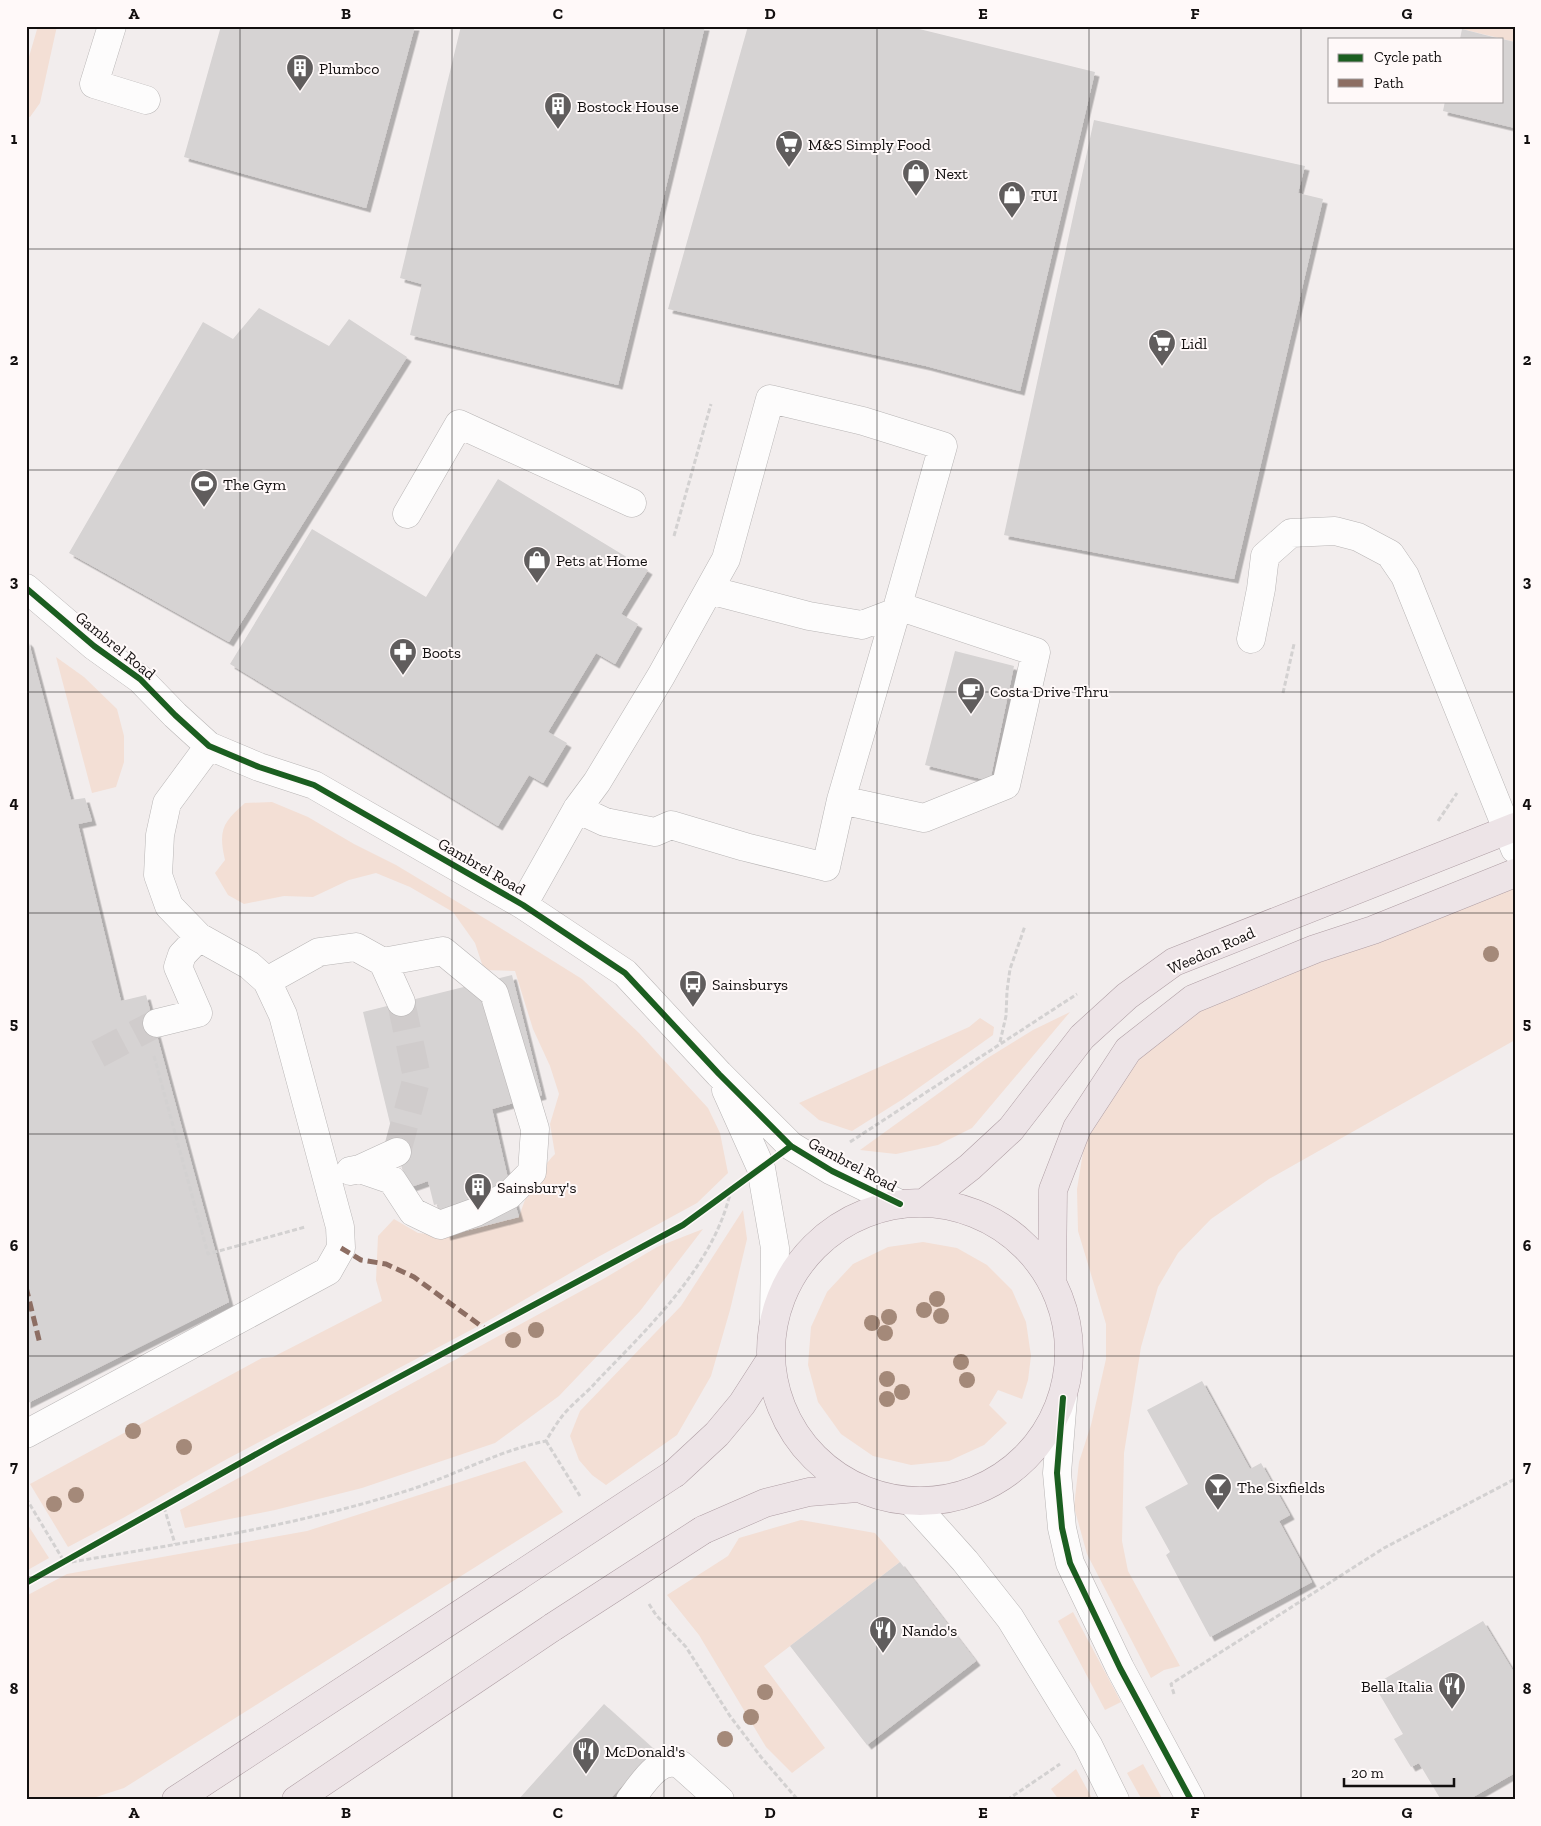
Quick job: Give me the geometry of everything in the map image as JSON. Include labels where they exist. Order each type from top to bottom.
[{"type":"main road","name":"Weedon Road","points":[[912,1204],[970,1167],[1011,1129],[1082,1037],[1127,996],[1174,962],[1512,835]]},
{"type":"main road","points":[[1052,1280],[1052,1190],[1077,1128],[1128,1050],[1193,999],[1315,949],[1373,930],[1515,873]]},
{"type":"main road","points":[[912,1204],[955,1207],[984,1217],[1011,1233],[1034,1255],[1052,1280],[1064,1308],[1070,1338],[1070,1368],[1063,1398],[1050,1428],[1030,1454],[1005,1476],[976,1492],[944,1500],[911,1501],[883,1498],[857,1488],[834,1474],[813,1457],[796,1436],[783,1412],[774,1386],[771,1359],[774,1319],[787,1285],[807,1255],[833,1231],[865,1213],[912,1204]]},
{"type":"main road","points":[[176,1800],[675,1473],[717,1434],[742,1404],[771,1359]]},
{"type":"main road","points":[[296,1800],[553,1627],[703,1530],[765,1503],[810,1492],[857,1488]]},
{"type":"street","points":[[112,26],[94,84],[146,100]]},
{"type":"street","points":[[523,906],[577,809],[597,782],[662,676],[726,558],[770,399],[863,421],[943,446],[841,800],[826,867],[746,847],[671,825],[654,832],[605,822],[577,809]]},
{"type":"street","points":[[407,514],[459,424],[632,503]]},
{"type":"street","points":[[1251,639],[1261,589],[1265,556],[1291,533],[1335,531],[1358,537],[1390,554],[1405,576],[1512,835]]},
{"type":"street","name":"Gambrel Road","points":[[26,588],[94,646],[140,679],[174,715],[209,746],[259,767],[314,785],[523,906],[625,974],[719,1074],[791,1146],[832,1171],[912,1204]]},
{"type":"street","points":[[704,598],[862,625],[897,609],[1036,652],[1006,785],[924,818],[841,800]]},
{"type":"street","points":[[26,1434],[328,1271],[341,1248],[338,1218],[283,1015],[267,981],[249,965],[199,937],[169,906],[158,875],[159,843],[168,803],[209,746]]},
{"type":"street","points":[[155,1035],[198,1013],[178,967],[182,955],[199,937]]},
{"type":"street","points":[[267,981],[319,952],[356,947],[383,962],[401,1002]]},
{"type":"street","points":[[360,1169],[392,1180],[413,1212],[440,1225],[476,1212],[509,1195],[532,1172],[534,1129],[494,993],[443,951],[383,962]]},
{"type":"street","name":"Gambrel Road","points":[[719,1074],[761,1168],[775,1248],[774,1319]]},
{"type":"street","points":[[326,1177],[360,1169],[397,1152]]},
{"type":"street","points":[[1063,1398],[1057,1473],[1062,1528],[1070,1564],[1120,1668],[1191,1800]]},
{"type":"street","points":[[911,1501],[964,1561],[1010,1618],[1088,1745],[1116,1800]]},
{"type":"street","points":[[630,1800],[658,1766],[668,1762],[675,1762],[681,1765],[720,1800]]},
{"type":"street","points":[[681,1765],[697,1800]]},
{"type":"path","points":[[674,536],[711,404]]},
{"type":"path","points":[[1283,693],[1294,644]]},
{"type":"path","points":[[1000,1043],[1006,1016],[1010,969],[1025,926]]},
{"type":"path","points":[[155,1035],[208,1254],[338,1218]]},
{"type":"path","points":[[724,1196],[732,1190]]},
{"type":"path","points":[[65,1562],[175,1544],[301,1520],[408,1491],[507,1452],[546,1441],[560,1418],[639,1337],[687,1282],[712,1242],[726,1213],[732,1190]]},
{"type":"path","points":[[546,1441],[571,1482]]},
{"type":"path","points":[[1176,1700],[1171,1684],[1384,1548],[1515,1479]]},
{"type":"path","points":[[26,1498],[65,1562]]},
{"type":"path","points":[[156,1512],[172,1502]]},
{"type":"path","points":[[164,1507],[175,1544]]},
{"type":"path","points":[[57,1567],[81,1553]]},
{"type":"path","points":[[656,1615],[686,1647],[730,1716],[761,1757],[798,1800]]},
{"type":"path","points":[[1007,1800],[1088,1745]]},
{"type":"shaded area","points":[[38,26],[57,26],[40,103],[30,117],[26,116],[26,67]]},
{"type":"shaded area","points":[[1459,26],[1515,26],[1515,42],[1504,38],[1462,29]]},
{"type":"shaded area","points":[[56,657],[84,677],[117,709],[124,736],[124,762],[116,787],[92,793]]},
{"type":"shaded area","points":[[272,802],[308,817],[354,844],[396,865],[582,979],[639,1033],[708,1108],[720,1133],[728,1173],[697,1203],[598,1257],[486,1322],[227,1459],[68,1547],[30,1484],[262,1358],[273,1357],[382,1301],[376,1280],[378,1236],[394,1219],[418,1233],[446,1236],[519,1217],[533,1183],[555,1154],[550,1124],[559,1094],[550,1066],[533,1029],[515,971],[484,970],[475,943],[453,912],[410,887],[376,873],[349,880],[313,897],[284,896],[244,904],[228,895],[215,873],[225,860],[222,841],[224,827],[227,821],[245,803]]},
{"type":"shaded area","points":[[1515,887],[1515,1040],[1269,1179],[1211,1219],[1178,1253],[1158,1287],[1141,1347],[1124,1453],[1122,1541],[1128,1571],[1180,1666],[1164,1670],[1151,1678],[1087,1554],[1074,1507],[1079,1462],[1091,1425],[1106,1359],[1106,1324],[1078,1231],[1077,1189],[1084,1146],[1104,1104],[1127,1068],[1180,1021],[1218,999]]},
{"type":"shaded area","points":[[1070,1012],[972,1128],[938,1145],[896,1154],[860,1150],[986,1059],[1033,1030]]},
{"type":"shaded area","points":[[980,1018],[994,1027],[993,1035],[903,1099],[852,1131],[819,1120],[799,1103],[969,1027]]},
{"type":"shaded area","points":[[743,1210],[747,1239],[730,1310],[711,1376],[677,1435],[606,1485],[592,1475],[579,1460],[570,1436],[580,1411],[681,1306]]},
{"type":"shaded area","points":[[703,1229],[640,1311],[559,1396],[495,1443],[362,1488],[275,1510],[185,1528],[180,1510],[605,1278],[657,1247]]},
{"type":"shaded area","points":[[923,1242],[957,1248],[987,1265],[1012,1290],[1026,1322],[1031,1356],[1028,1380],[1022,1399],[998,1390],[989,1405],[1007,1423],[984,1445],[949,1461],[911,1465],[873,1456],[841,1434],[818,1402],[808,1365],[811,1327],[827,1292],[853,1264],[888,1247]]},
{"type":"shaded area","points":[[525,1461],[563,1512],[124,1788],[87,1800],[26,1800],[26,1596],[67,1574],[307,1531]]},
{"type":"shaded area","points":[[801,1520],[875,1533],[900,1562],[764,1666],[825,1748],[792,1773],[766,1747],[699,1635],[667,1595],[728,1556],[739,1538]]},
{"type":"shaded area","points":[[26,1522],[49,1558],[26,1571]]},
{"type":"shaded area","points":[[1073,1612],[1121,1702],[1105,1710],[1058,1621]]},
{"type":"shaded area","points":[[1143,1764],[1163,1800],[1142,1800],[1127,1773]]},
{"type":"shaded area","points":[[1076,1769],[1093,1800],[1059,1800],[1051,1789]]},
{"type":"building","name":"Plumbco","points":[[221,26],[415,26],[366,208],[184,157]]},
{"type":"building","name":"Bostock House","points":[[461,26],[705,26],[618,385],[410,335],[422,284],[400,278]]},
{"type":"building","points":[[748,26],[907,26],[1095,72],[1020,391],[926,366],[668,309]]},
{"type":"building","points":[[1462,29],[1497,38],[1460,38]]},
{"type":"building","points":[[1504,39],[1515,42],[1515,128],[1443,111],[1445,102],[1504,102]]},
{"type":"building","name":"Lidl","points":[[1094,120],[1305,166],[1298,193],[1323,199],[1234,579],[1004,535]]},
{"type":"building","name":"The Gym","points":[[259,308],[329,346],[349,319],[407,357],[229,642],[69,553],[203,322],[233,339]]},
{"type":"building","name":"Boots","points":[[498,479],[648,570],[621,614],[638,624],[615,664],[596,653],[548,732],[567,743],[543,783],[529,775],[498,826],[230,664],[312,529],[426,597]]},
{"type":"building","points":[[26,640],[29,643],[71,800],[85,798],[92,821],[78,824],[121,1001],[146,995],[229,1302],[26,1404]]},
{"type":"building","name":"Costa Drive Thru","points":[[955,651],[1014,666],[990,781],[925,765]]},
{"type":"building","name":"Sainsbury's","points":[[512,975],[542,1095],[492,1109],[519,1217],[446,1236],[438,1204],[434,1205],[428,1181],[408,1188],[397,1152],[363,1012]]},
{"type":"building","name":"The Sixfields","points":[[1202,1381],[1250,1469],[1261,1463],[1290,1515],[1279,1521],[1312,1582],[1210,1637],[1166,1555],[1170,1552],[1145,1507],[1188,1484],[1147,1410]]},
{"type":"building","name":"Nando's","points":[[900,1562],[976,1661],[867,1745],[790,1646]]},
{"type":"building","name":"Bella Italia","points":[[1483,1621],[1515,1674],[1515,1773],[1468,1800],[1441,1800],[1419,1763],[1411,1767],[1394,1739],[1403,1734],[1374,1685]]},
{"type":"building","name":"McDonald's","points":[[604,1704],[655,1750],[609,1800],[518,1800]]},
{"type":"tunnel","points":[[397,1152],[417,1077],[401,1002]]},
{"type":"tunnel","points":[[98,1054],[157,1023]]},
{"type":"marked path","points":[[341,1248],[361,1260],[386,1264],[414,1277],[488,1331]]},
{"type":"marked path","points":[[26,1287],[40,1344]]},
{"type":"cycle path","points":[[26,588],[94,646],[140,679],[209,746],[259,767],[314,785],[523,905],[625,973],[719,1074],[791,1146],[832,1171],[900,1204]]},
{"type":"cycle path","points":[[26,1583],[278,1442],[683,1225],[791,1146]]},
{"type":"cycle path","points":[[1063,1398],[1057,1473],[1062,1528],[1070,1563],[1120,1668],[1191,1800]]},
{"type":"place","name":"Plumbco","points":[[300,92]]},
{"type":"place","name":"Bostock House","points":[[558,130]]},
{"type":"place","name":"M&S Simply Food","points":[[789,168]]},
{"type":"place","name":"Next","points":[[916,197]]},
{"type":"place","name":"TUI","points":[[1012,219]]},
{"type":"place","name":"Lidl","points":[[1162,367]]},
{"type":"place","name":"The Gym","points":[[204,508]]},
{"type":"place","name":"Pets at Home","points":[[537,584]]},
{"type":"place","name":"Boots","points":[[403,676]]},
{"type":"place","name":"Costa Drive Thru","points":[[971,715]]},
{"type":"place","name":"Sainsburys","points":[[693,1008]]},
{"type":"place","name":"Sainsbury's","points":[[478,1211]]},
{"type":"place","name":"The Sixfields","points":[[1218,1511]]},
{"type":"place","name":"Nando's","points":[[883,1654]]},
{"type":"place","name":"Bella Italia","points":[[1452,1710]]},
{"type":"place","name":"McDonald's","points":[[586,1775]]}]
